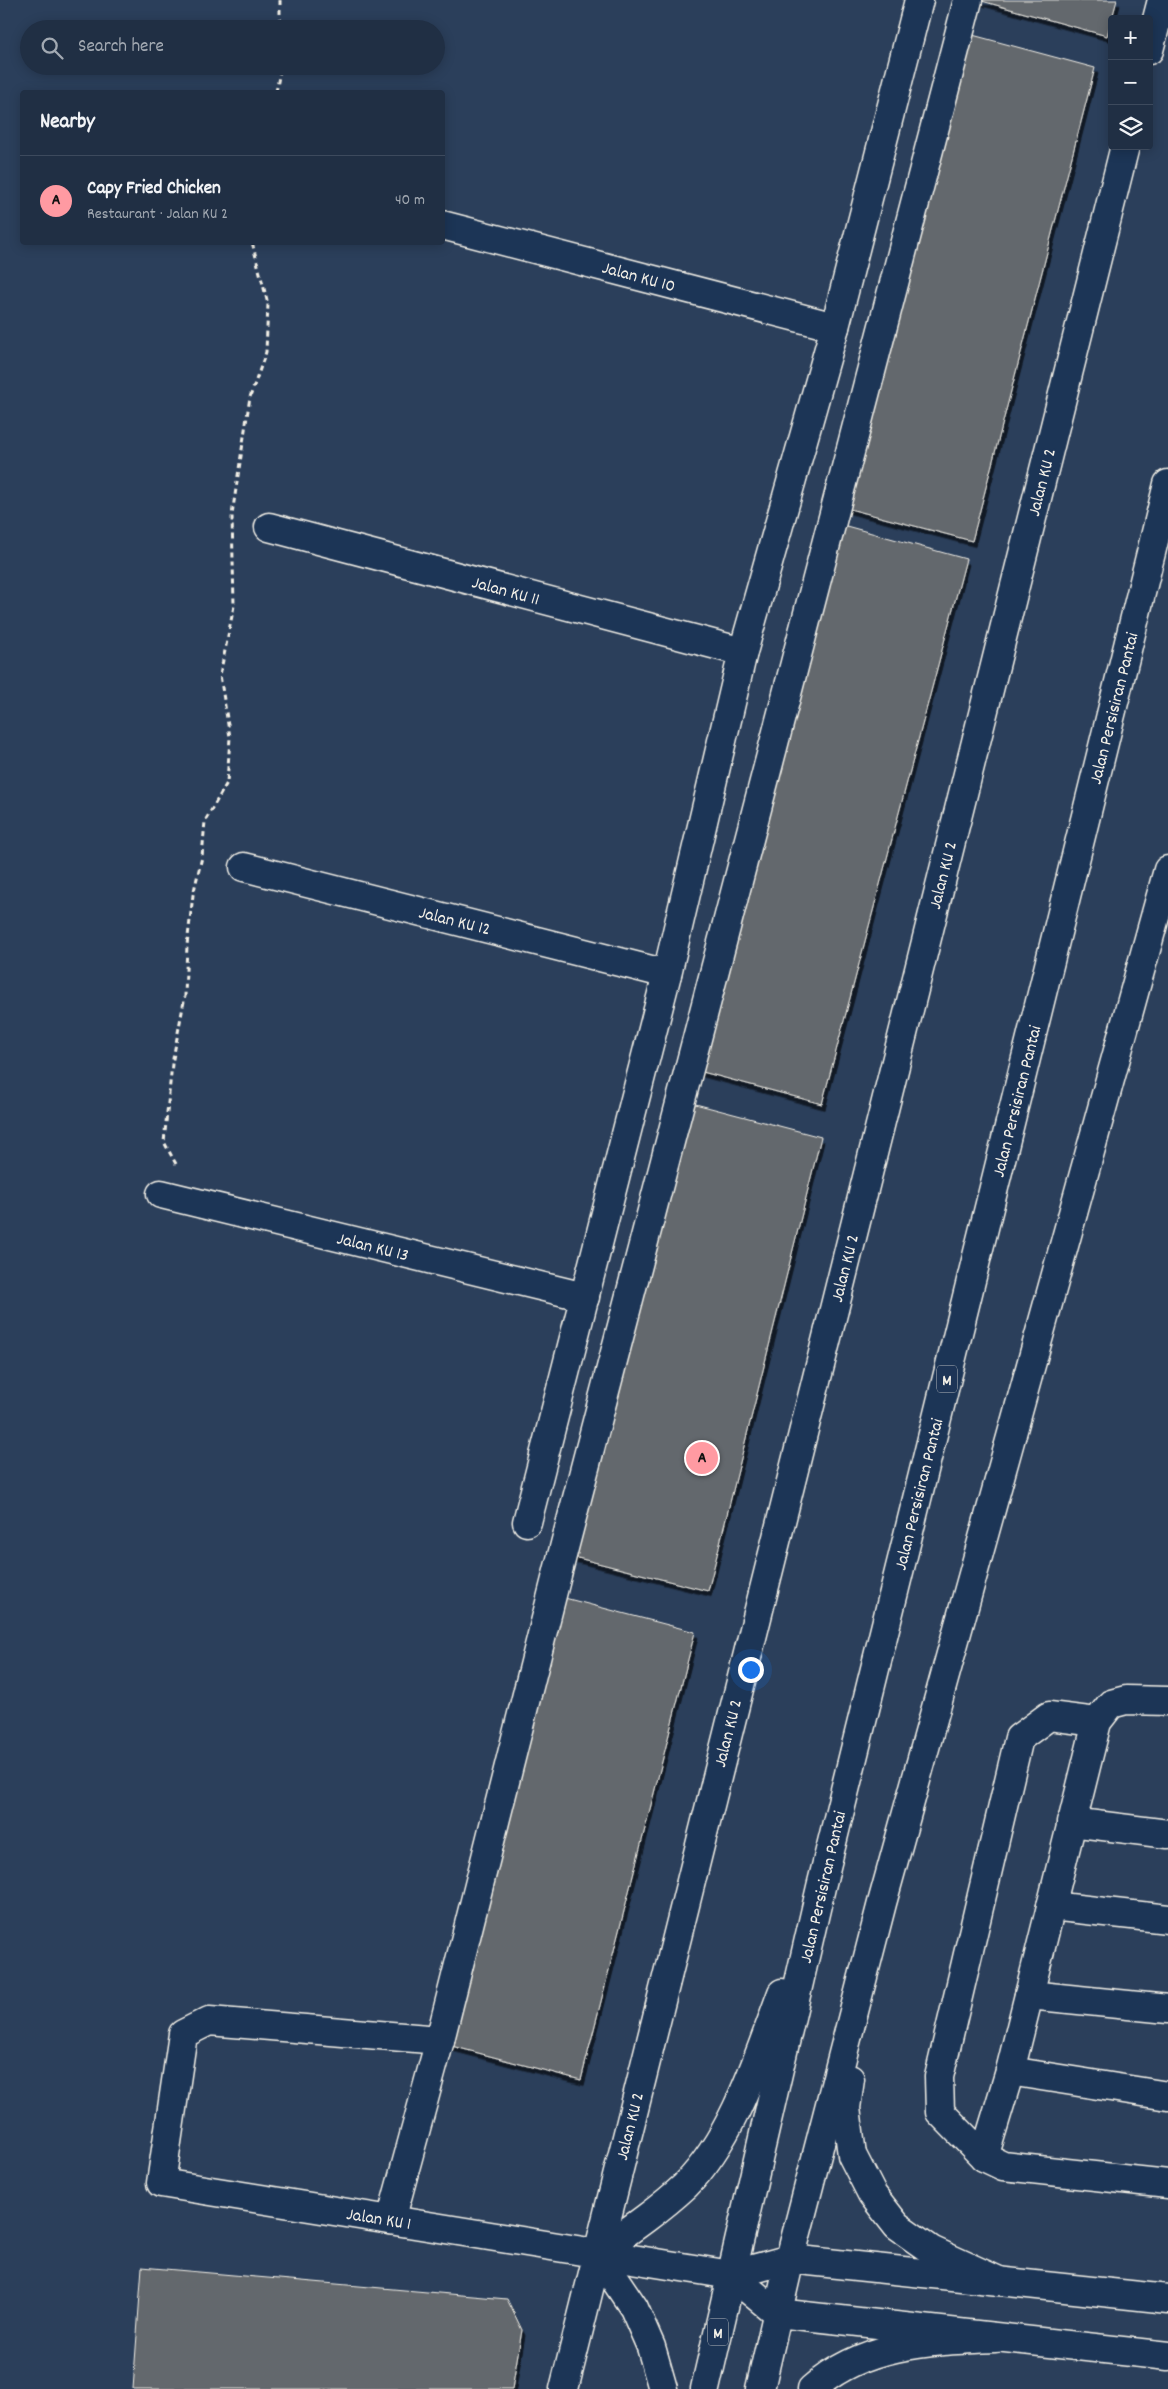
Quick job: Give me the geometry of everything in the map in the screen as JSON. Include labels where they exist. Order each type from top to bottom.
[{"type":"street","points":[[391,2220],[440,2040],[556,1581],[968,0]]},
{"type":"street","points":[[1153,35],[1162,0]]},
{"type":"street","points":[[527,1522],[667,974],[744,652],[834,327],[913,1]]},
{"type":"street","name":"Jalan KU 2","points":[[564,2389],[1124,150]]},
{"type":"street","name":"Jalan KU 10","points":[[445,226],[834,327]]},
{"type":"street","name":"Jalan Persisiran Pantai","points":[[705,2389],[821,1887],[1168,484]]},
{"type":"street","name":"Jalan KU 11","points":[[269,528],[744,652]]},
{"type":"street","name":"Jalan KU 12","points":[[244,867],[667,974]]},
{"type":"street","points":[[760,2389],[790,2259],[882,1903],[1168,870]]},
{"type":"street","name":"Jalan KU 13","points":[[161,1194],[585,1297]]},
{"type":"street","points":[[984,2157],[1010,2071],[1097,1722],[1111,1704],[1126,1700],[1168,1701]]},
{"type":"street","points":[[1097,1722],[1049,1716],[1019,1738],[939,2077],[940,2112],[984,2157],[1003,2166],[1168,2184]]},
{"type":"street","points":[[1071,1822],[1168,1834]]},
{"type":"street","points":[[663,2389],[651,2347],[634,2308],[597,2253],[645,2219],[685,2185],[716,2146],[745,2090],[821,1887]]},
{"type":"street","points":[[882,1903],[853,2053],[846,2108],[852,2155],[872,2194],[897,2226],[931,2250],[999,2281]]},
{"type":"street","points":[[1051,1906],[1168,1919]]},
{"type":"street","points":[[1029,1995],[1168,2009]]},
{"type":"street","name":"Jalan KU 1","points":[[440,2040],[209,2022],[183,2034],[161,2183],[731,2275]]},
{"type":"street","points":[[1010,2071],[1168,2096]]},
{"type":"street","points":[[731,2275],[790,2259],[1168,2299]]},
{"type":"street","points":[[731,2275],[777,2313],[1168,2356]]},
{"type":"street","points":[[812,2389],[828,2375],[868,2354],[946,2340],[995,2338]]},
{"type":"path","points":[[280,0],[280,20]]},
{"type":"path","points":[[276,90],[280,75]]},
{"type":"path","points":[[199,1203],[164,1142],[172,1064],[185,996],[187,945],[193,895],[202,857],[205,821],[227,783],[230,738],[220,675],[234,606],[232,515],[250,397],[266,352],[268,304],[253,245]]},
{"type":"building","points":[[978,0],[1117,0],[1113,15],[1108,15],[1107,36]]},
{"type":"building","points":[[965,33],[1095,68],[972,541],[842,507]]},
{"type":"building","points":[[839,524],[966,559],[822,1104],[695,1070]]},
{"type":"building","points":[[684,1101],[821,1137],[708,1591],[570,1556]]},
{"type":"building","points":[[557,1596],[695,1632],[581,2080],[444,2044]]},
{"type":"building","points":[[142,2267],[507,2299],[522,2330],[512,2389],[133,2389]]},
{"type":"place","name":"Capy Fried Chicken","points":[[702,1458]]}]
